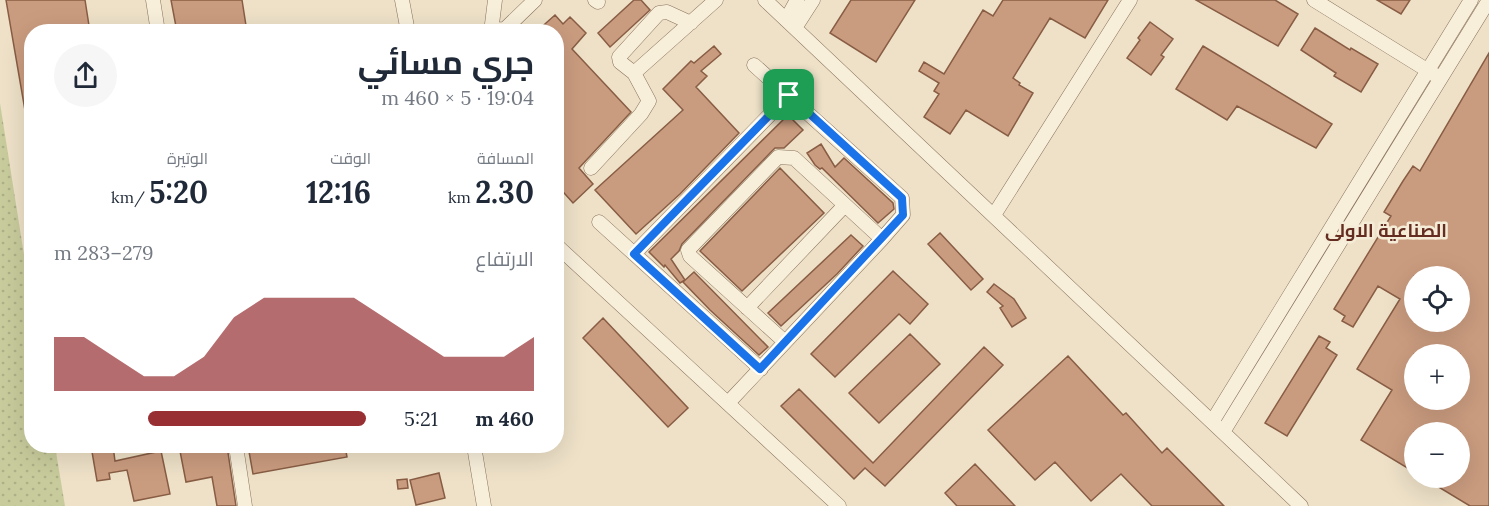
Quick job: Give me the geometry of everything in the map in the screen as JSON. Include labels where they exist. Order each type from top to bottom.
[{"type":"street","points":[[153,0],[157,24]]},
{"type":"street","points":[[402,0],[406,24]]},
{"type":"street","points":[[492,24],[495,0]]},
{"type":"street","points":[[510,24],[535,0]]},
{"type":"street","points":[[634,72],[716,0]]},
{"type":"street","points":[[765,0],[1301,506]]},
{"type":"street","points":[[791,24],[797,0]]},
{"type":"street","points":[[791,24],[813,0]]},
{"type":"street","points":[[994,215],[1130,0]]},
{"type":"street","points":[[1314,0],[1441,78]]},
{"type":"street","points":[[1212,422],[1471,0]]},
{"type":"street","points":[[1223,432],[1489,0]]},
{"type":"street","points":[[591,168],[641,114],[649,101],[634,72],[620,62],[619,57],[659,13],[667,12],[691,23]]},
{"type":"street","points":[[728,403],[903,215],[902,198],[754,65]]},
{"type":"street","points":[[634,254],[789,95]]},
{"type":"street","points":[[785,342],[690,256],[688,250],[778,157],[794,158],[882,239]]},
{"type":"street","points":[[747,308],[845,205]]},
{"type":"street","points":[[599,222],[760,369]]},
{"type":"street","points":[[564,252],[839,506]]},
{"type":"street","points":[[237,453],[245,506]]},
{"type":"street","points":[[475,453],[484,506]]},
{"type":"green space","points":[[0,103],[24,255],[24,453],[56,453],[65,506],[0,506]]},
{"type":"building","points":[[6,0],[85,0],[89,24],[24,24],[24,105]]},
{"type":"building","points":[[171,0],[242,0],[246,24],[176,24]]},
{"type":"building","points":[[634,0],[641,0],[650,10],[610,47],[598,33]]},
{"type":"building","points":[[851,0],[915,0],[876,62],[830,33]]},
{"type":"building","points":[[1003,0],[1108,0],[1085,38],[1050,18],[1013,78],[1020,83],[1019,85],[1033,93],[1008,136],[966,110],[950,134],[924,117],[939,94],[934,91],[939,83],[919,71],[924,62],[944,74],[983,10],[993,16]]},
{"type":"building","points":[[1196,0],[1275,0],[1298,14],[1278,46]]},
{"type":"building","points":[[1377,0],[1410,0],[1401,14]]},
{"type":"building","points":[[555,15],[563,24],[545,24]]},
{"type":"building","points":[[570,17],[586,33],[572,49],[631,112],[579,168],[593,184],[573,203],[564,193],[563,24]]},
{"type":"building","points":[[1150,22],[1173,39],[1161,55],[1164,57],[1151,75],[1127,58]]},
{"type":"building","points":[[1315,28],[1378,64],[1361,92],[1334,76],[1336,73],[1301,50]]},
{"type":"building","points":[[714,46],[721,54],[701,71],[707,76],[696,87],[739,133],[680,194],[636,234],[595,190],[683,110],[663,89],[691,61],[694,63]]},
{"type":"building","points":[[1203,46],[1332,124],[1316,148],[1237,106],[1227,120],[1176,89]]},
{"type":"building","points":[[1489,53],[1489,506],[1470,506],[1440,488],[1470,488],[1470,422],[1404,422],[1404,466],[1361,440],[1392,390],[1357,369],[1400,299],[1378,286],[1353,327],[1342,321],[1345,316],[1334,309],[1391,216],[1384,212],[1413,166],[1420,171]]},
{"type":"building","points":[[788,115],[803,130],[784,148],[775,148],[682,244],[671,259],[685,280],[680,283],[665,265],[664,267],[649,252]]},
{"type":"building","points":[[821,144],[835,167],[844,158],[893,203],[894,209],[878,223],[822,168],[815,165],[807,153]]},
{"type":"building","points":[[780,168],[824,213],[742,291],[700,251]]},
{"type":"building","points":[[940,233],[983,279],[971,290],[928,244]]},
{"type":"building","points":[[851,235],[863,246],[837,274],[781,326],[768,313]]},
{"type":"building","points":[[893,271],[928,304],[910,324],[899,314],[835,377],[811,354]]},
{"type":"building","points":[[694,272],[768,347],[759,355],[683,282]]},
{"type":"building","points":[[994,284],[1014,299],[1026,318],[1012,327],[1000,308],[1003,306],[987,292]]},
{"type":"building","points":[[603,318],[688,408],[668,427],[583,338]]},
{"type":"building","points":[[910,334],[940,364],[879,423],[849,393]]},
{"type":"building","points":[[1319,336],[1330,342],[1326,348],[1337,355],[1287,436],[1265,423]]},
{"type":"building","points":[[984,347],[1003,365],[885,486],[865,468],[854,479],[781,406],[799,389],[873,463]]},
{"type":"building","points":[[1068,356],[1123,415],[1126,413],[1162,453],[1167,448],[1224,506],[1152,506],[1121,474],[1091,501],[1055,462],[1035,480],[988,430]]},
{"type":"building","points":[[92,453],[114,453],[115,461],[161,453],[170,494],[134,501],[127,470],[109,473],[110,479],[97,481]]},
{"type":"building","points":[[180,453],[228,453],[236,506],[217,506],[212,477],[186,482]]},
{"type":"building","points":[[249,453],[346,453],[347,457],[253,474]]},
{"type":"building","points":[[975,464],[1015,506],[957,506],[945,493]]},
{"type":"building","points":[[439,473],[445,498],[416,505],[410,480]]},
{"type":"building","points":[[407,479],[408,488],[398,489],[397,480]]},
{"type":"district","name":"الصناعية الاولى","points":[[1386,230]]},
{"type":"route","points":[[789,95],[902,198],[903,215],[760,369],[634,254],[789,95]]}]
